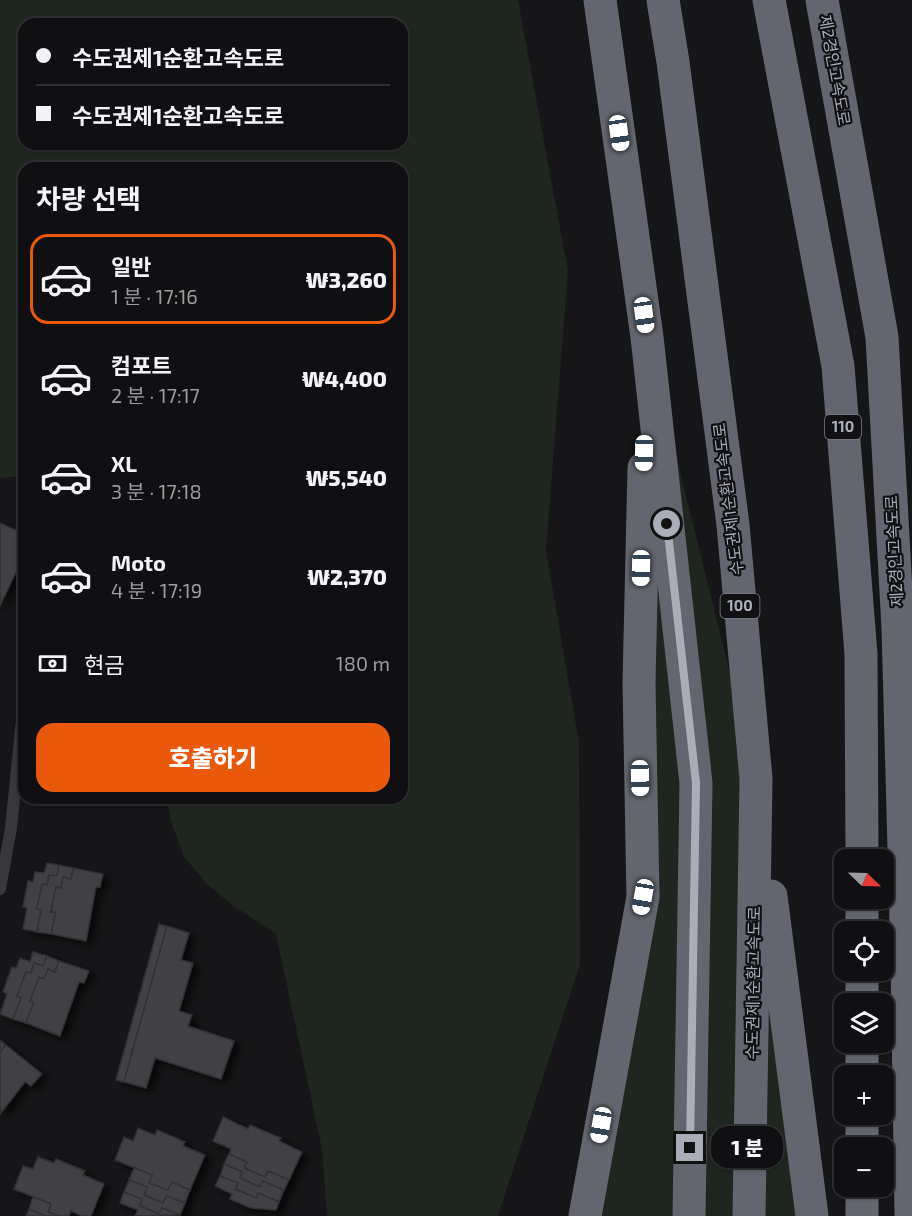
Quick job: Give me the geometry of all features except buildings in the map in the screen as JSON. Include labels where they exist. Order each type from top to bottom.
[{"type":"highway","points":[[600,0],[647,337],[696,783],[689,1216]]},
{"type":"highway","name":"수도권제1순환고속도로","points":[[663,0],[733,525],[756,779],[749,1216]]},
{"type":"highway","name":"110","points":[[769,0],[838,366],[861,654],[862,849]]},
{"type":"highway","name":"제2경인고속도로","points":[[822,0],[882,337],[898,640],[911,1216]]},
{"type":"highway","points":[[585,1216],[643,897],[639,683],[647,337]]},
{"type":"highway","points":[[756,779],[812,1216]]},
{"type":"lane","points":[[0,889],[3,857],[11,828],[18,760]]},
{"type":"shaded area","points":[[0,0],[518,0],[568,271],[546,550],[579,743],[580,964],[498,1216],[327,1216],[322,1149],[276,934],[232,905],[208,885],[184,857],[171,821],[168,804],[408,804],[408,162],[18,162],[18,476],[0,478]]},
{"type":"shaded area","points":[[647,337],[756,779],[816,1216],[585,1216],[643,897]]},
{"type":"route","points":[[667,524],[696,783],[690,1148]]}]
